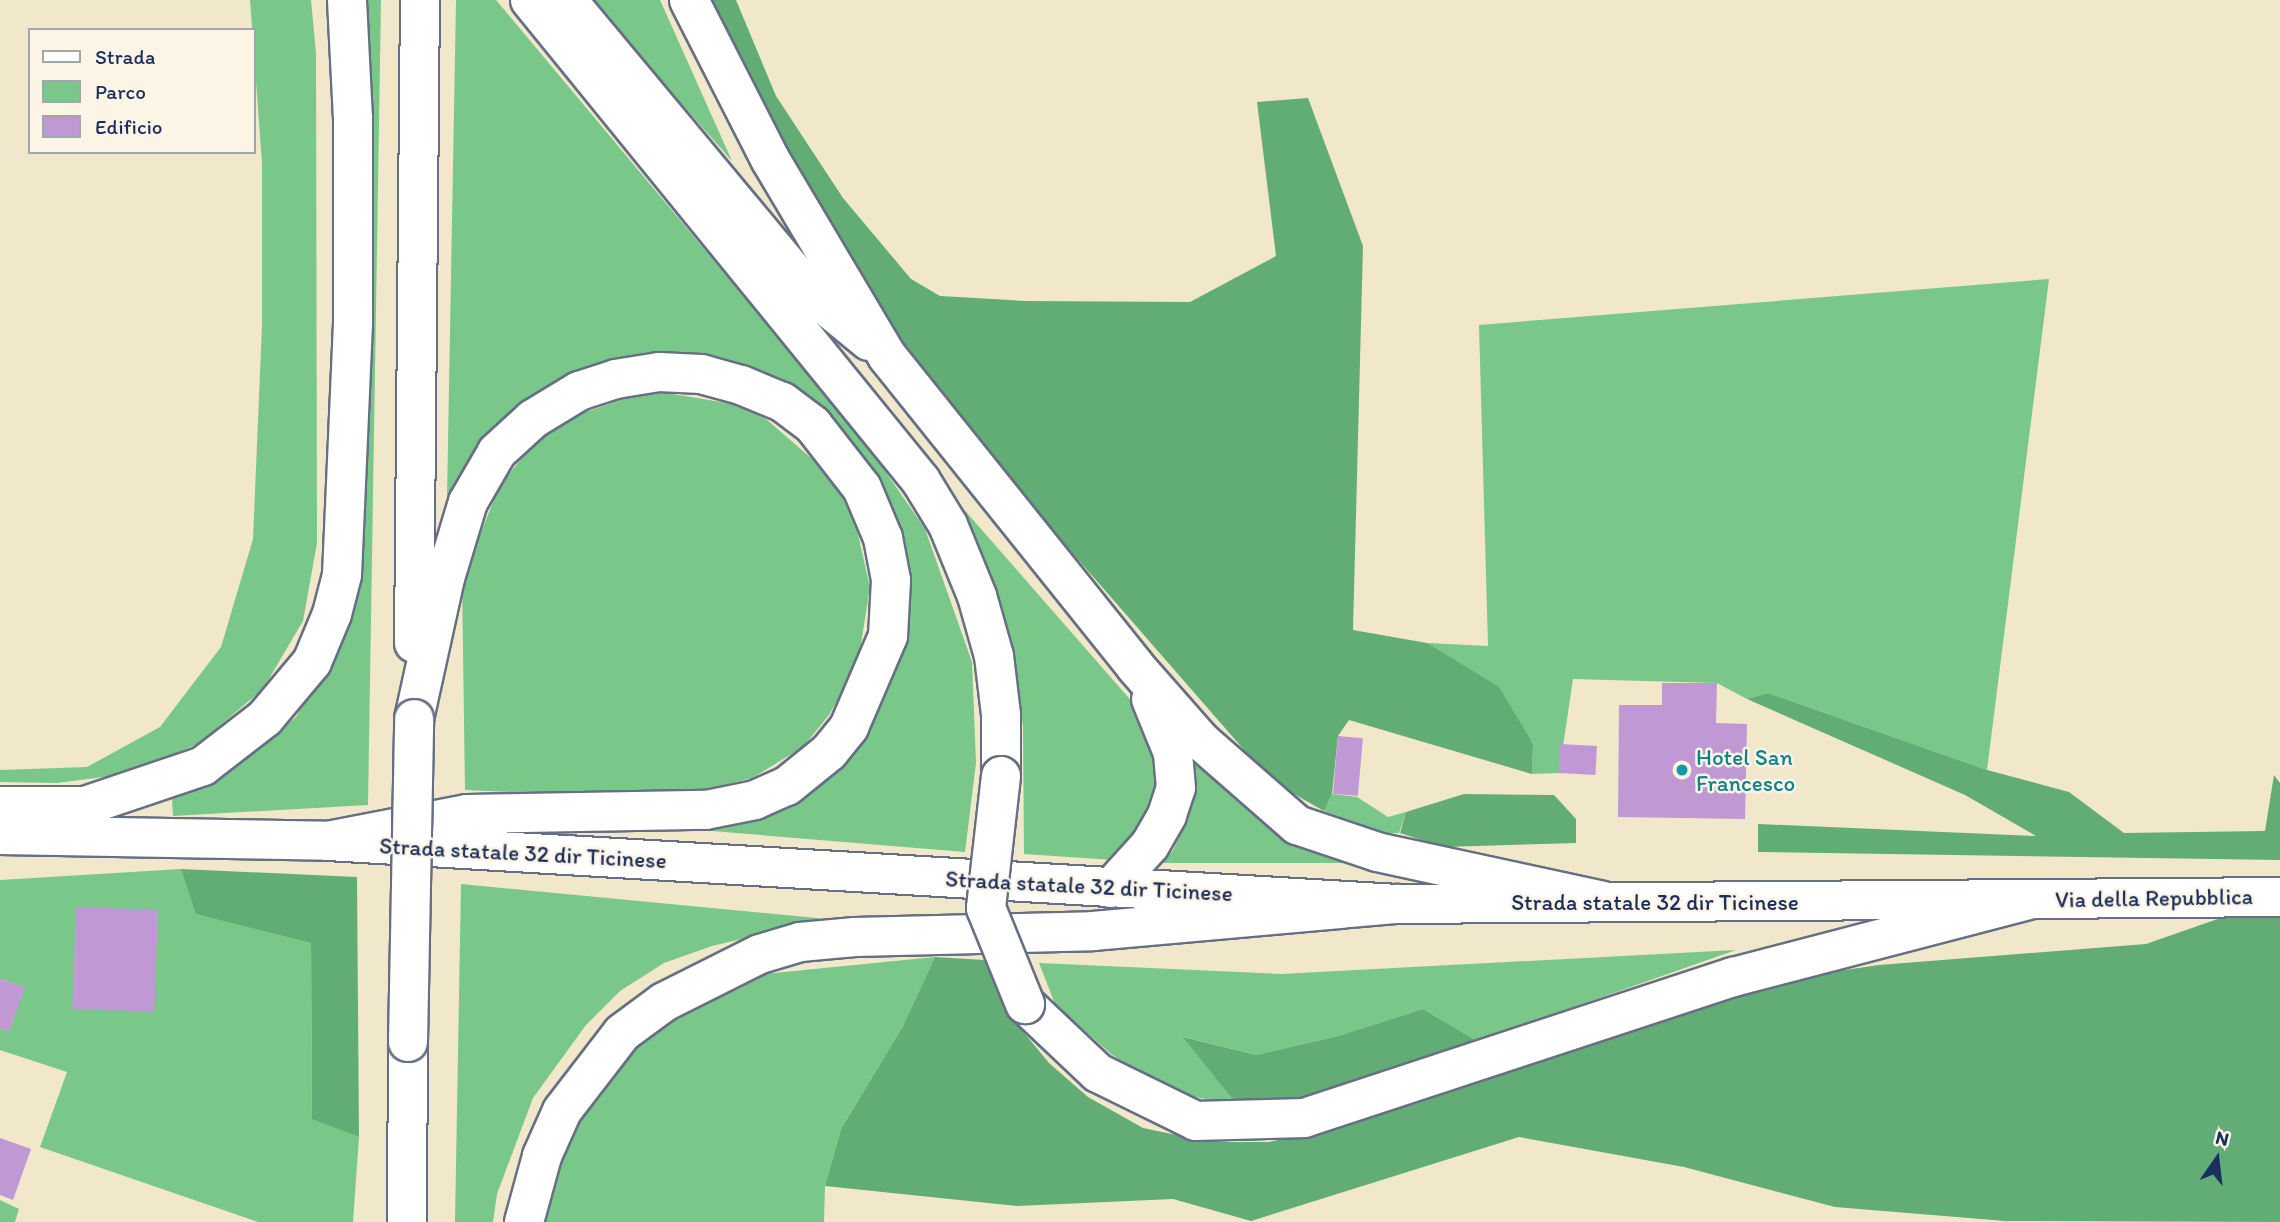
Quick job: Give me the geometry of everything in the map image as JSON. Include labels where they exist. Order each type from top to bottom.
[{"type":"main road","points":[[0,806],[85,806],[115,799],[203,766],[265,718],[291,691],[317,650],[332,614],[342,561],[353,324],[353,119],[346,0]]},
{"type":"main road","points":[[530,0],[921,481],[953,537],[977,596],[994,656],[1002,715],[1001,776],[986,908],[1025,1004],[1098,1073],[1196,1121],[1304,1118],[1733,977],[2028,900]]},
{"type":"main road","points":[[567,0],[814,296],[887,356]]},
{"type":"main road","points":[[689,0],[770,159],[887,356],[1135,666],[1201,741],[1297,825],[1377,852],[1603,901]]},
{"type":"main road","points":[[407,1222],[419,6]]},
{"type":"main road","points":[[328,841],[467,814],[706,810],[755,800],[787,786],[829,752],[849,727],[888,636],[891,580],[884,538],[862,488],[813,425],[782,402],[741,384],[701,374],[659,372],[616,379],[579,391],[533,418],[497,452],[468,502],[414,719]]},
{"type":"main road","points":[[1111,888],[1150,845],[1167,815],[1175,788],[1173,753],[1135,666]]},
{"type":"main road","name":"Strada statale 32 dir Ticinese","points":[[0,835],[151,835],[328,841],[1398,904],[2028,900]]},
{"type":"main road","name":"Via della Repubblica","points":[[2028,900],[2280,897]]},
{"type":"main road","points":[[524,1222],[542,1156],[562,1111],[622,1033],[664,1002],[760,954],[800,942],[855,937],[1093,932],[1398,904]]},
{"type":"green space","points":[[250,0],[311,0],[316,53],[317,543],[303,621],[263,689],[199,743],[134,773],[57,783],[0,782],[0,770],[87,767],[160,727],[221,647],[253,539],[262,326],[262,163],[256,82],[256,28],[252,28]]},
{"type":"green space","points":[[358,0],[381,0],[368,805],[173,816],[172,799],[232,771],[296,717],[329,660]]},
{"type":"green space","points":[[456,0],[496,0],[863,439],[925,529],[972,662],[976,763],[965,852],[700,830],[763,815],[845,764],[899,665],[908,601],[875,479],[855,444],[816,406],[582,374],[536,393],[499,427],[447,498]]},
{"type":"green space","points":[[590,0],[660,0],[732,161]]},
{"type":"green space","points":[[706,0],[736,0],[776,96],[843,198],[911,279],[940,296],[1025,301],[1190,302],[1276,256],[1257,102],[1308,98],[1363,246],[1353,630],[1427,643],[1499,687],[1533,744],[1532,774],[1349,720],[1338,736],[1332,794],[1324,811],[1287,790],[1245,751],[1048,525],[885,328],[788,172]]},
{"type":"green space","points":[[2049,279],[1987,770],[1768,693],[1747,699],[1717,683],[1573,679],[1559,773],[1532,774],[1533,743],[1427,643],[1488,646],[1479,325]]},
{"type":"green space","points":[[661,392],[733,404],[766,419],[826,471],[854,517],[870,587],[858,663],[829,715],[803,747],[752,778],[667,799],[465,790],[462,579],[500,485],[535,442],[571,417],[624,399]]},
{"type":"green space","points":[[933,474],[1142,713],[1152,737],[1157,775],[1154,804],[1150,821],[1113,860],[1024,854],[1023,726],[1008,628],[992,582]]},
{"type":"green space","points":[[1768,693],[1987,770],[2069,792],[2124,833],[2265,831],[2274,775],[2280,783],[2280,860],[1758,852],[1758,824],[2036,836],[1965,795],[1747,699]]},
{"type":"green space","points":[[1188,744],[1210,774],[1278,832],[1352,863],[1158,863],[1172,852],[1185,826],[1190,806]]},
{"type":"green space","points":[[1332,794],[1357,797],[1388,817],[1406,812],[1399,833],[1379,833],[1324,811]]},
{"type":"green space","points":[[1464,794],[1554,795],[1576,819],[1576,843],[1443,847],[1400,833],[1406,812]]},
{"type":"green space","points":[[181,869],[197,914],[311,943],[312,1118],[359,1137],[353,1222],[258,1222],[40,1147],[67,1072],[0,1050],[0,1028],[9,1031],[24,987],[0,979],[0,880]]},
{"type":"green space","points":[[181,869],[357,877],[359,1137],[312,1119],[311,943],[196,914]]},
{"type":"green space","points":[[461,884],[827,919],[712,946],[664,963],[620,991],[586,1025],[533,1098],[497,1194],[493,1222],[455,1222]]},
{"type":"green space","points":[[2280,906],[2280,1222],[2005,1221],[1835,1207],[1684,1167],[1519,1137],[1251,1221],[1173,1199],[1017,1206],[825,1186],[841,1129],[903,1026],[935,957],[984,960],[1006,1011],[1049,1063],[1088,1097],[1143,1128],[1210,1142],[1269,1142],[1343,1126],[1452,1084],[1776,980],[1879,965],[2146,944],[2252,907]]},
{"type":"green space","points":[[1736,950],[1477,1041],[1423,1009],[1338,1036],[1256,1055],[1184,1037],[1238,1106],[1191,1096],[1151,1081],[1111,1054],[1055,1004],[1039,963],[1281,974]]},
{"type":"green space","points":[[935,957],[903,1026],[841,1129],[825,1186],[824,1222],[543,1222],[569,1134],[616,1056],[680,1010],[764,974]]},
{"type":"green space","points":[[1423,1009],[1477,1041],[1317,1100],[1238,1106],[1183,1037],[1256,1055],[1338,1036]]},
{"type":"green space","points":[[0,1200],[19,1209],[15,1222],[0,1222]]},
{"type":"building","name":"Hotel San Francesco","points":[[1662,683],[1717,683],[1716,723],[1747,724],[1745,819],[1618,817],[1619,705],[1662,705]]},
{"type":"building","points":[[1338,736],[1363,738],[1358,796],[1333,794]]},
{"type":"building","points":[[1560,744],[1597,746],[1595,775],[1558,773]]},
{"type":"building","points":[[76,907],[158,910],[154,1012],[72,1009]]},
{"type":"building","points":[[0,979],[25,987],[9,1032],[0,1028]]},
{"type":"building","points":[[0,1138],[31,1149],[13,1200],[0,1195]]},
{"type":"place","name":"Hotel San Francesco","points":[[1682,770]]}]
